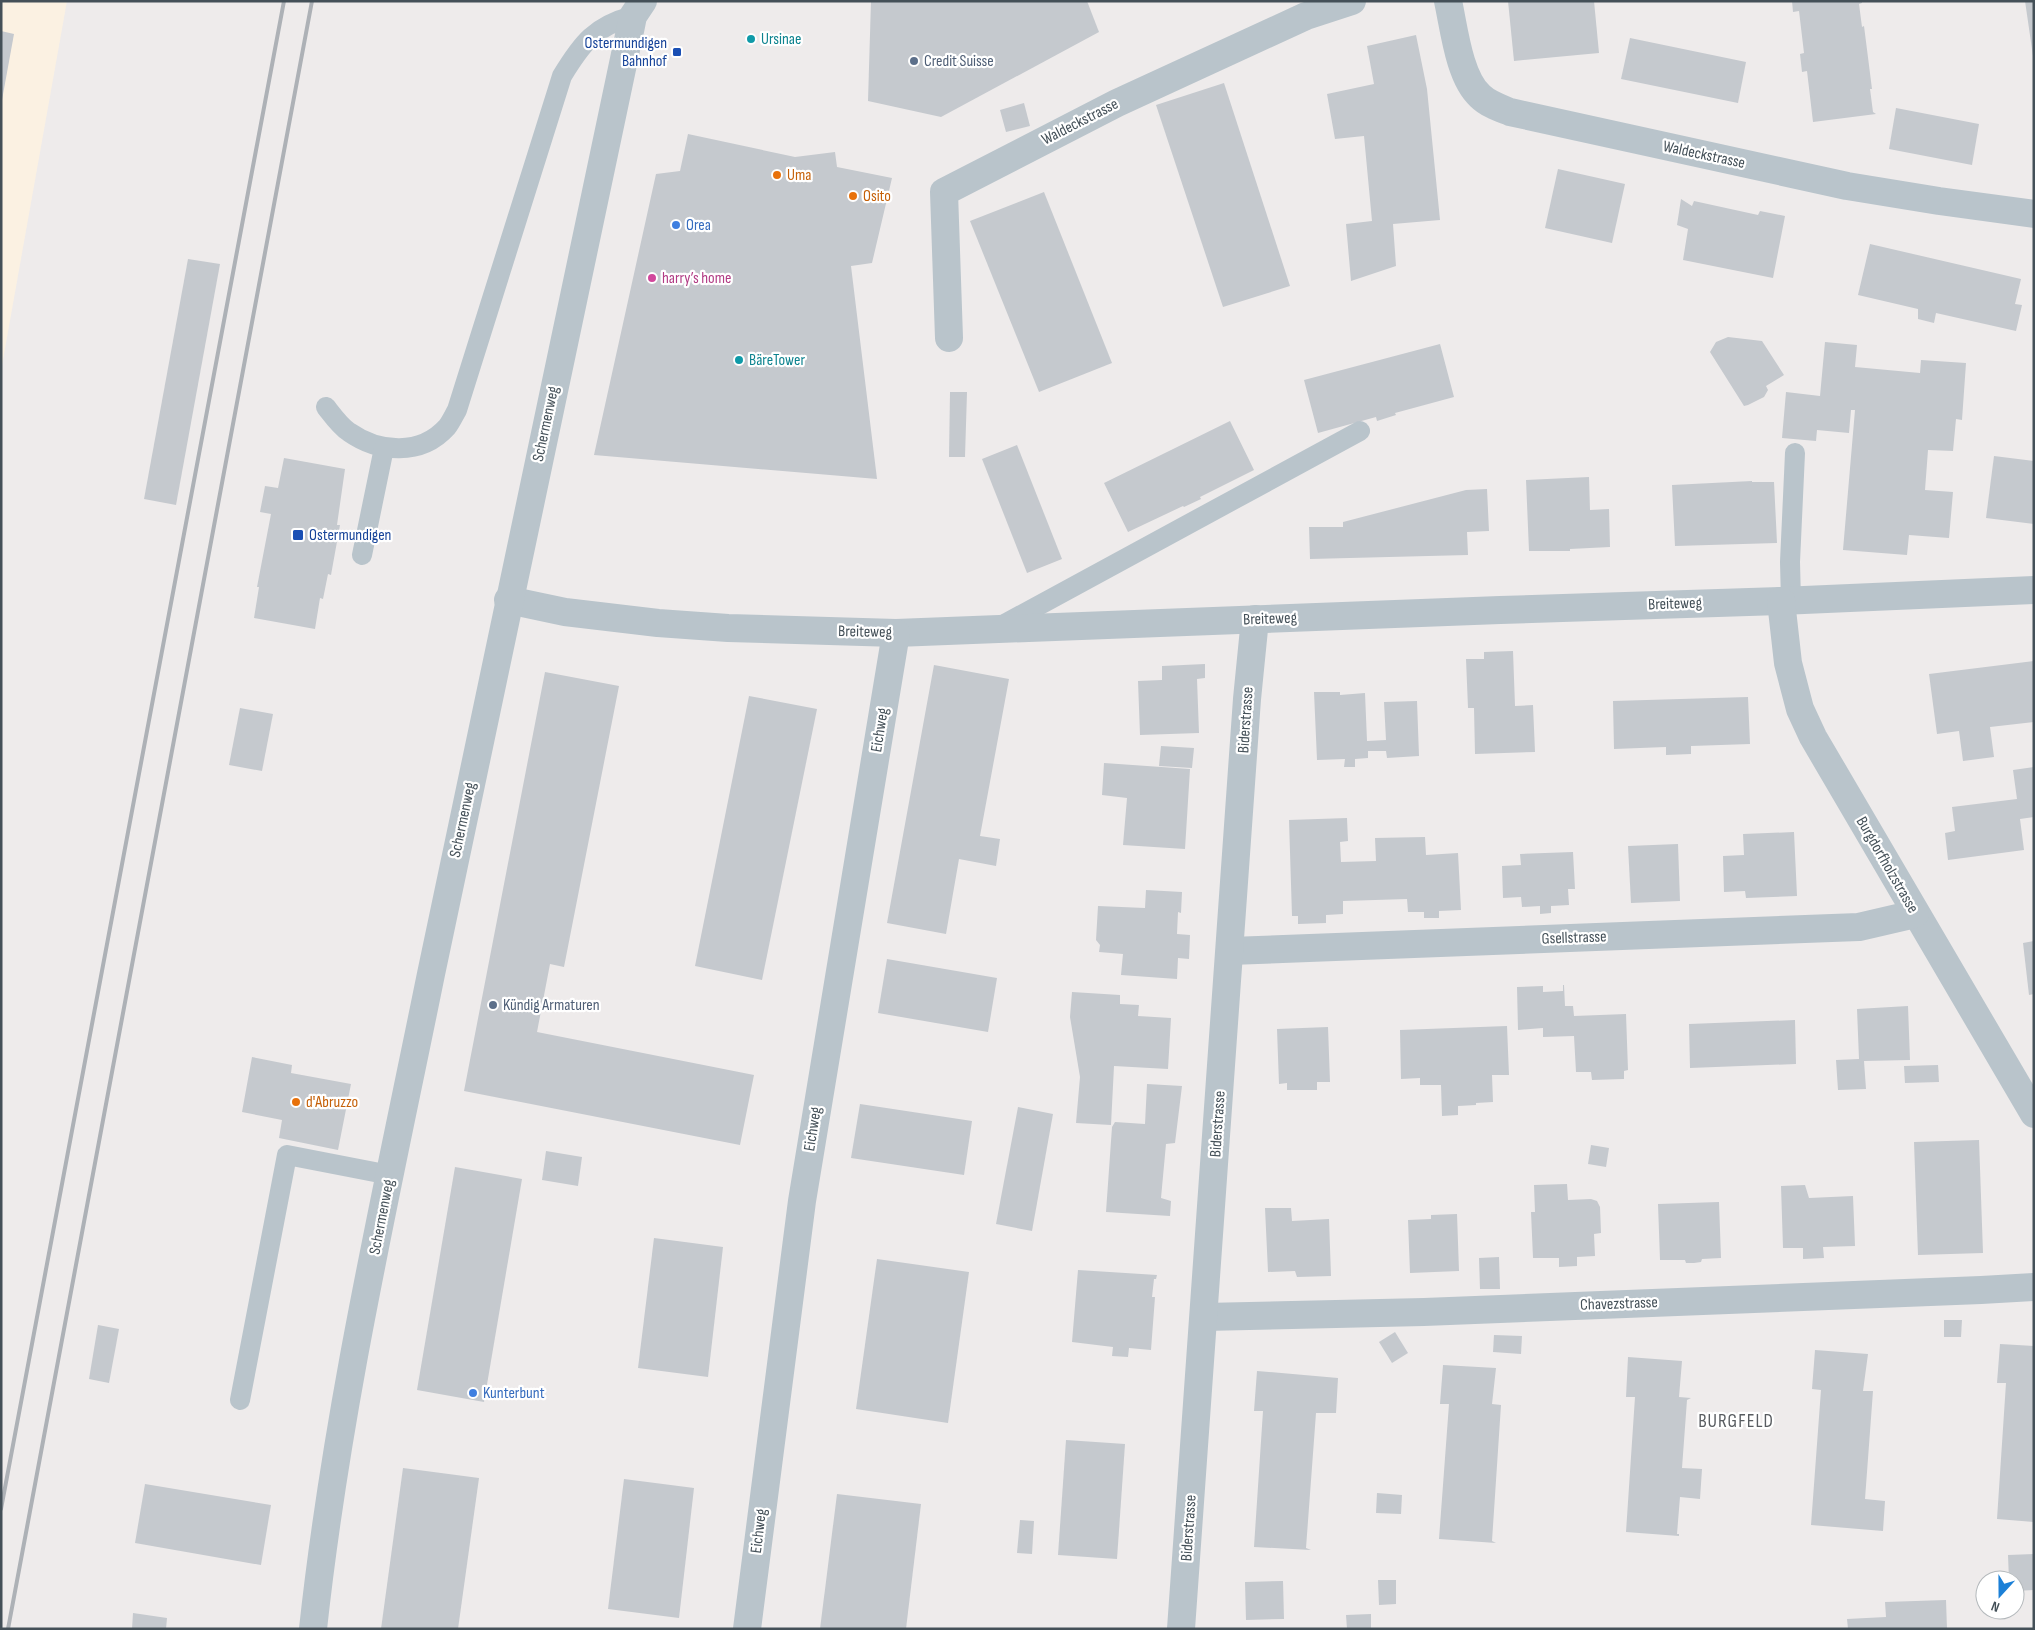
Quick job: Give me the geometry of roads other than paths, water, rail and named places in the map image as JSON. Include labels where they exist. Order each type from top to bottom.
[{"type":"street","name":"Waldeckstrasse","points":[[949,338],[944,192],[1117,103],[1306,16],[1352,1]]},
{"type":"street","name":"Waldeckstrasse","points":[[1448,1],[1463,66],[1472,87],[1490,103],[1510,112],[1847,186],[1940,202],[2034,214]]},
{"type":"street","name":"Schermenweg","points":[[313,1629],[336,1456],[390,1175],[508,600],[634,6]]},
{"type":"street","name":"Breiteweg","points":[[508,600],[565,612],[658,623],[728,628],[896,632],[1786,601],[2034,590]]},
{"type":"street","name":"Burgdorfholzstrasse","points":[[1786,601],[1788,664],[1800,708],[1812,737],[1915,914],[1966,995],[2034,1114]]},
{"type":"street","name":"Biderstrasse","points":[[1182,1629],[1246,699],[1255,619]]},
{"type":"street","name":"Eichweg","points":[[747,1629],[802,1201],[896,632]]},
{"type":"street","name":"Gsellstrasse","points":[[1230,950],[1859,927],[1915,914]]},
{"type":"street","name":"Chavezstrasse","points":[[1204,1317],[1424,1312],[2034,1287]]},
{"type":"lane","points":[[326,407],[348,432],[366,442],[384,448],[403,450],[421,444],[437,436],[448,426],[457,410],[562,76],[593,35],[634,6]]},
{"type":"lane","points":[[995,629],[1360,431]]},
{"type":"lane","points":[[362,555],[384,448]]},
{"type":"lane","points":[[1786,601],[1790,562],[1795,453]]},
{"type":"lane","points":[[240,1400],[287,1155],[390,1175]]},
{"type":"railway","points":[[1,1509],[284,1]]},
{"type":"railway","points":[[8,1629],[312,1]]},
{"type":"place","name":"Ursinae","points":[[751,39]]},
{"type":"place","name":"Ostermundigen Bahnhof","points":[[677,52]]},
{"type":"place","name":"Credit Suisse","points":[[914,61]]},
{"type":"place","name":"Uma","points":[[777,175]]},
{"type":"place","name":"Osito","points":[[853,196]]},
{"type":"place","name":"Orea","points":[[676,225]]},
{"type":"place","name":"harry’s home","points":[[652,278]]},
{"type":"place","name":"BäreTower","points":[[739,360]]},
{"type":"place","name":"Ostermundigen","points":[[298,535]]},
{"type":"place","name":"Kündig Armaturen","points":[[493,1005]]},
{"type":"place","name":"d'Abruzzo","points":[[296,1102]]},
{"type":"place","name":"Kunterbunt","points":[[473,1393]]},
{"type":"district","name":"BURGFELD","points":[[1736,1421]]}]
